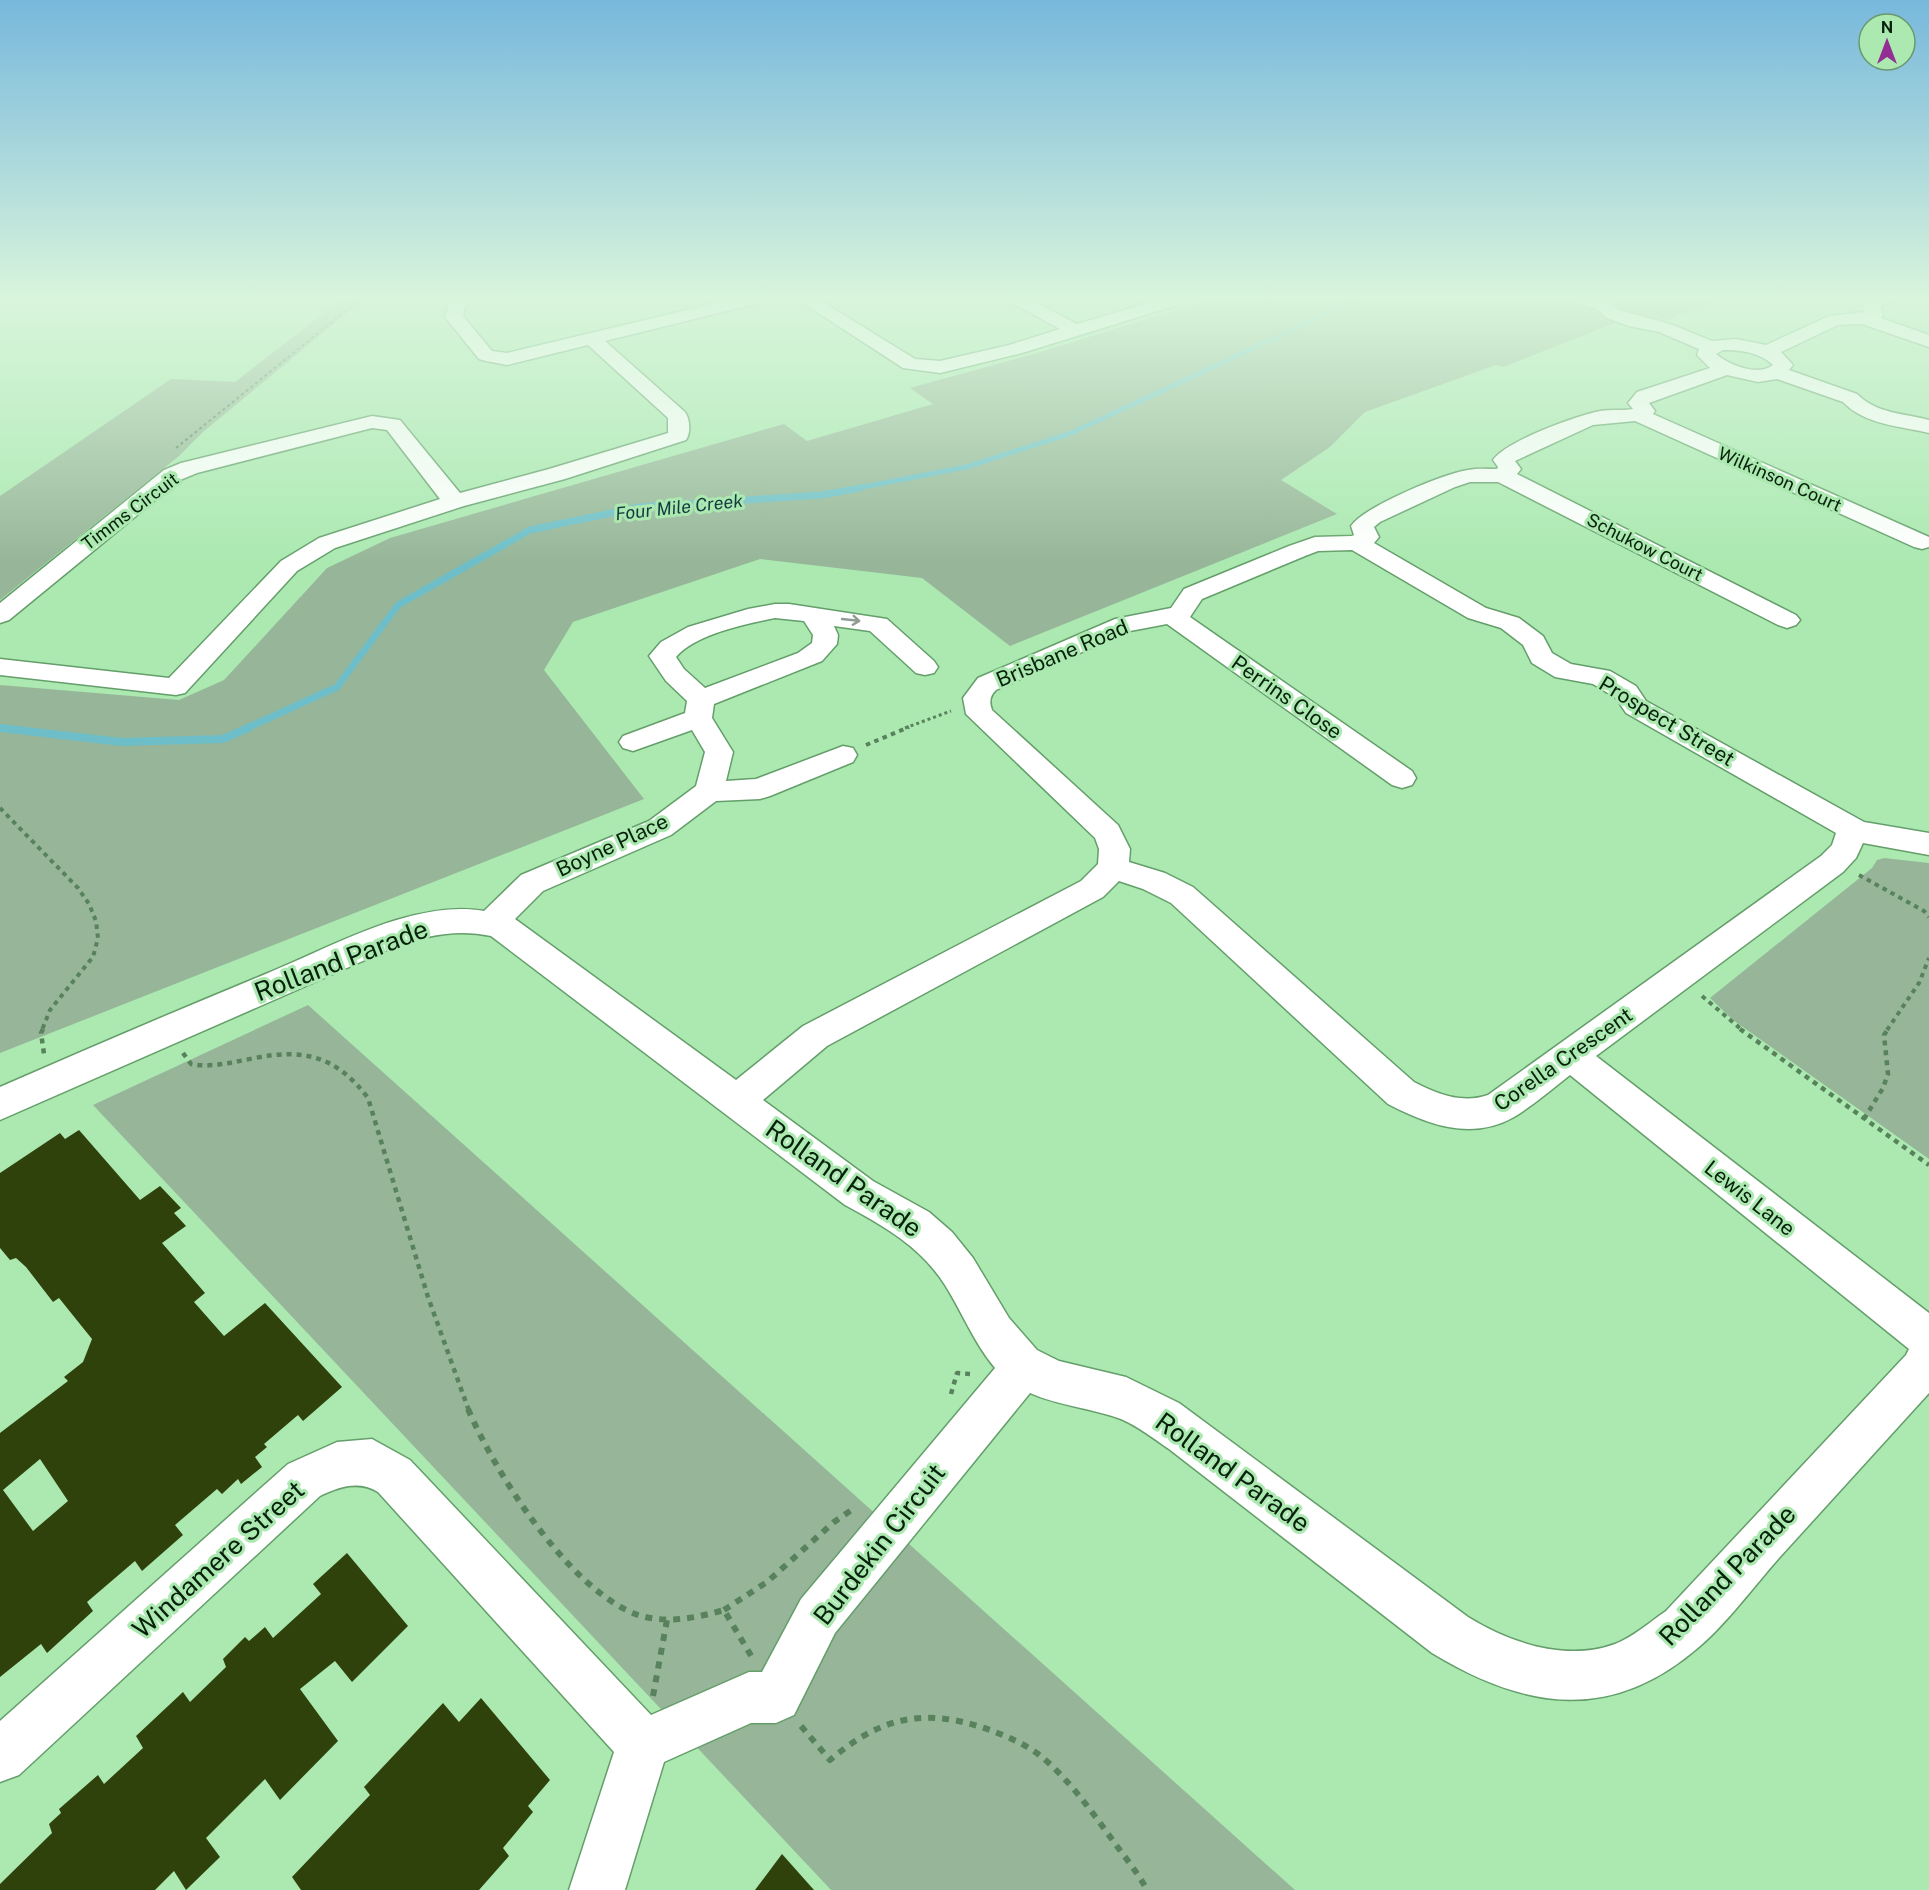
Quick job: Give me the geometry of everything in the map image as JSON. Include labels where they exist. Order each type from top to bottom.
[{"type":"street","points":[[0,667],[176,687],[290,566],[327,543],[456,501],[557,474],[679,436],[678,416],[646,387]]},
{"type":"street","points":[[1172,616],[1180,613],[1193,594],[1297,551],[1315,544],[1357,543],[1367,537],[1362,526],[1372,518],[1447,482],[1468,476],[1502,475],[1510,469],[1504,460],[1512,453],[1606,416],[1638,415],[1645,411],[1638,402],[1644,396],[1671,387]]},
{"type":"street","points":[[1820,387],[1850,398],[1857,407],[1888,420],[1916,422],[1929,427]]},
{"type":"street","name":"Wilkinson Court","points":[[1638,415],[1922,542]]},
{"type":"street","name":"Timms Circuit","points":[[0,615],[172,475],[189,468],[372,422],[393,424],[446,492],[456,501]]},
{"type":"street","name":"Schukow Court","points":[[1502,475],[1787,620]]},
{"type":"street","name":"Prospect Street","points":[[1357,543],[1477,613],[1510,622],[1534,641],[1541,657],[1548,662],[1564,671],[1601,677],[1626,692],[1636,707],[1853,829],[1889,838],[1929,844]]},
{"type":"street","points":[[843,755],[760,789],[709,791],[719,752],[699,708],[662,656],[667,649],[699,633],[754,614],[775,611],[878,624],[925,667]]},
{"type":"street","points":[[813,616],[825,631],[821,651]]},
{"type":"street","name":"Perrins Close","points":[[1172,616],[1402,778]]},
{"type":"street","name":"Brisbane Road","points":[[1112,868],[1116,857],[1115,846],[1107,832],[986,721],[975,706],[975,699],[982,688],[993,681],[1125,624],[1172,616]]},
{"type":"street","points":[[633,742],[699,708],[821,651],[887,631]]},
{"type":"street","name":"Boyne Place","points":[[492,924],[520,892],[532,883],[660,828],[709,791]]},
{"type":"street","name":"Corella Crescent","points":[[1112,868],[1154,881],[1182,895],[1401,1093],[1423,1106],[1446,1114],[1471,1116],[1489,1112],[1571,1056],[1832,864],[1845,850],[1853,829]]},
{"type":"street","points":[[735,1102],[815,1036],[1092,889],[1112,868]]},
{"type":"street","name":"Rolland Parade","points":[[0,1104],[174,1027],[423,925],[467,920],[507,929],[859,1193],[916,1224],[959,1270],[990,1329],[1004,1347],[1012,1380],[1054,1382],[1125,1398],[1148,1409],[1185,1433],[1450,1635],[1497,1661],[1537,1672],[1576,1676],[1616,1669],[1648,1654],[1683,1628],[1921,1370],[1929,1356]]},
{"type":"street","name":"Lewis Lane","points":[[1571,1056],[1929,1339]]},
{"type":"street","name":"Burdekin Circuit","points":[[776,1697],[818,1616],[1012,1380]]},
{"type":"street","name":"Windamere Street","points":[[0,1756],[304,1480],[337,1465],[372,1462],[394,1476],[643,1746]]},
{"type":"street","points":[[597,1890],[643,1746],[749,1698],[776,1697]]},
{"type":"path","points":[[246,391],[251,387]]},
{"type":"path","points":[[843,755],[941,713],[952,711]]},
{"type":"path","points":[[0,807],[78,888],[89,902],[96,917],[99,934],[98,947],[93,957],[50,1010],[41,1033],[45,1059],[55,1054]]},
{"type":"path","points":[[1858,874],[1927,909],[1929,917]]},
{"type":"path","points":[[1863,1119],[1886,1080],[1889,1070],[1883,1045],[1886,1028],[1919,983],[1929,958]]},
{"type":"path","points":[[1677,978],[1710,1001],[1727,1019],[1929,1165]]},
{"type":"path","points":[[174,1027],[186,1059],[191,1064],[216,1066],[260,1058],[301,1056],[336,1063],[360,1085],[368,1098],[436,1327],[482,1442],[508,1489],[546,1541],[596,1590],[628,1611],[667,1620],[692,1619],[724,1610],[767,1582],[834,1522],[861,1503]]},
{"type":"path","points":[[948,1399],[957,1373],[1012,1380]]},
{"type":"path","points":[[724,1610],[776,1697],[830,1760],[851,1741],[880,1726],[912,1716],[945,1716],[981,1726],[1009,1738],[1040,1756],[1074,1789],[1103,1826],[1147,1890]]},
{"type":"path","points":[[643,1746],[667,1620]]},
{"type":"green space","points":[[159,387],[257,387],[203,432],[179,456],[0,600],[0,496]]},
{"type":"green space","points":[[1434,387],[1365,412],[1330,447],[1281,480],[1337,514],[1010,646],[922,578],[760,559],[573,622],[544,670],[644,799],[0,1053],[0,685],[179,700],[224,680],[327,568],[390,538],[784,424],[807,441],[933,404],[910,388]]},
{"type":"green space","points":[[1884,858],[1929,863],[1929,1159],[1733,1020],[1710,998],[1872,868],[1877,860]]},
{"type":"green space","points":[[308,1005],[1295,1890],[831,1890],[93,1105]]},
{"type":"building","points":[[79,1130],[140,1200],[160,1186],[181,1208],[174,1213],[186,1226],[162,1243],[205,1293],[194,1302],[224,1336],[265,1303],[342,1387],[303,1421],[298,1415],[264,1444],[267,1447],[255,1457],[262,1467],[241,1484],[238,1479],[222,1494],[217,1489],[175,1525],[183,1535],[142,1571],[135,1561],[87,1602],[93,1611],[47,1653],[41,1644],[0,1677],[0,1433],[68,1381],[64,1377],[83,1362],[92,1339],[59,1298],[53,1302],[26,1267],[16,1258],[10,1260],[0,1248],[0,1173],[60,1133],[65,1139]],"holes":[[[40,1459],[68,1501],[33,1531],[3,1490]]]},
{"type":"building","points":[[347,1553],[408,1626],[352,1682],[335,1661],[300,1689],[338,1741],[280,1800],[265,1779],[206,1838],[220,1857],[186,1890],[174,1871],[155,1890],[0,1890],[0,1884],[52,1833],[49,1824],[61,1813],[59,1809],[98,1775],[104,1784],[143,1748],[136,1736],[183,1692],[190,1702],[226,1667],[223,1659],[245,1637],[249,1641],[265,1627],[273,1638],[321,1594],[313,1584]]},
{"type":"building","points":[[481,1698],[550,1780],[528,1806],[533,1812],[503,1848],[509,1856],[479,1890],[301,1890],[292,1877],[370,1795],[364,1787],[443,1703],[459,1722]]},
{"type":"building","points":[[782,1854],[814,1890],[755,1890]]},
{"type":"waterway","name":"Four Mile Creek","points":[[853,489],[966,467],[1069,434],[1170,387]]},
{"type":"waterway","name":"Four Mile Creek","points":[[247,728],[337,687],[398,605],[530,530],[640,507],[822,495],[860,488]]},
{"type":"waterway","name":"Four Mile Creek","points":[[2,728],[0,728],[122,742],[223,739],[250,727]]}]
